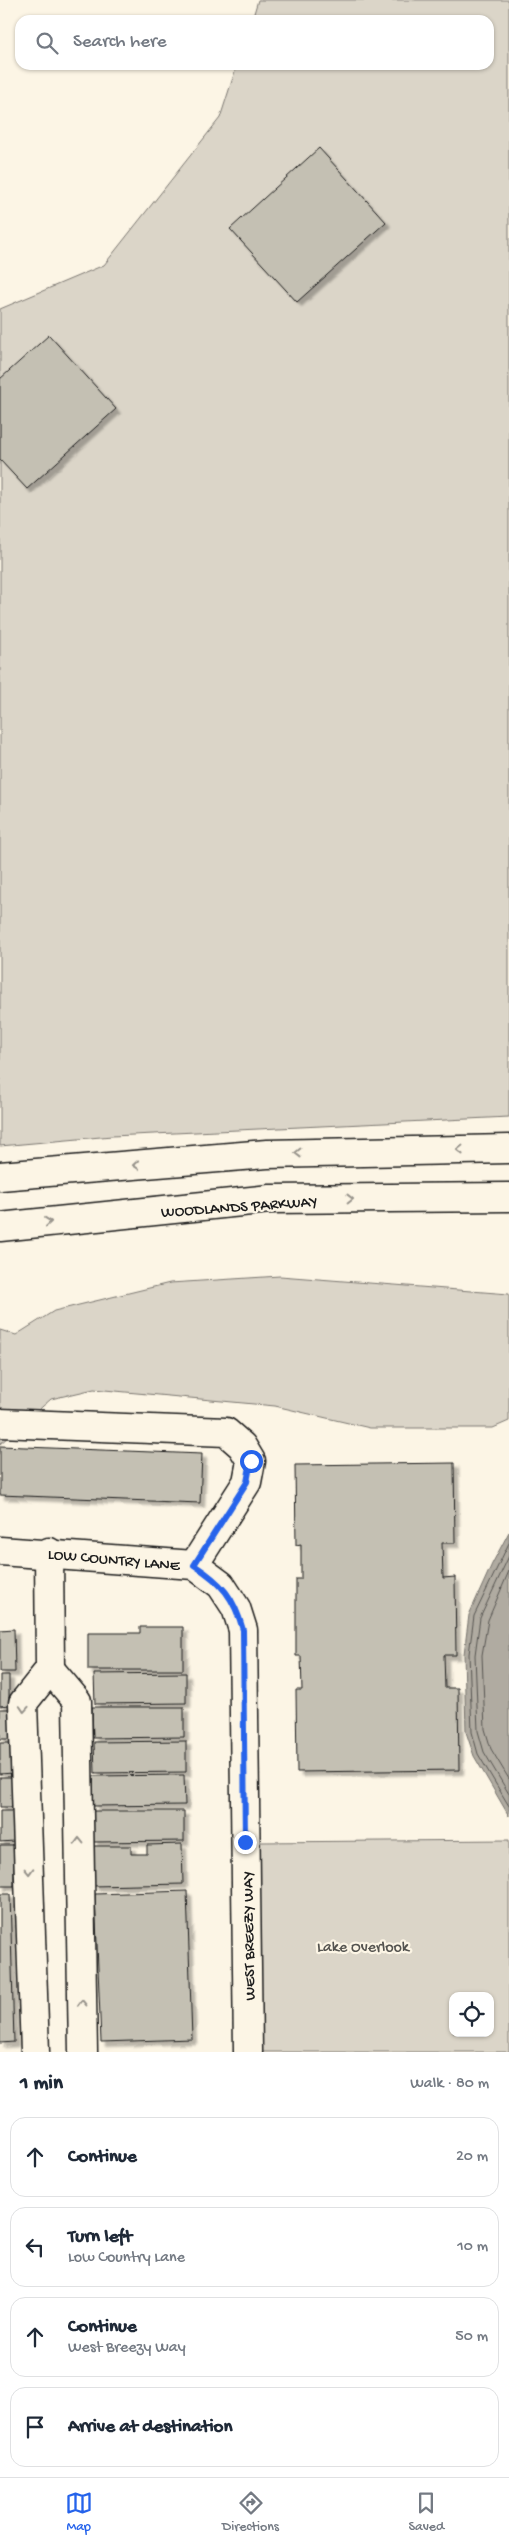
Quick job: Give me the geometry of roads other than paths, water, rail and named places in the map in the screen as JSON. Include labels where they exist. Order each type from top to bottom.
[{"type":"main road","points":[[0,1176],[267,1154],[509,1149]]},
{"type":"main road","name":"WOODLANDS PARKWAY","points":[[0,1227],[270,1199],[509,1197]]},
{"type":"main road","points":[[0,1423],[226,1432],[242,1446],[251,1461],[247,1482],[194,1565]]},
{"type":"main road","name":"LOW COUNTRY LANE","points":[[0,1550],[49,1552],[194,1565],[222,1585]]},
{"type":"main road","points":[[35,2052],[23,1703],[50,1669],[49,1552]]},
{"type":"main road","name":"WEST BREEZY WAY","points":[[222,1585],[236,1608],[243,1630],[248,2052]]},
{"type":"main road","points":[[50,1669],[77,1701],[83,2052]]},
{"type":"water","points":[[509,1532],[509,1816],[474,1756],[466,1732],[464,1654],[469,1615]]},
{"type":"park label","name":"Lake Overlook","points":[[363,1945]]}]
